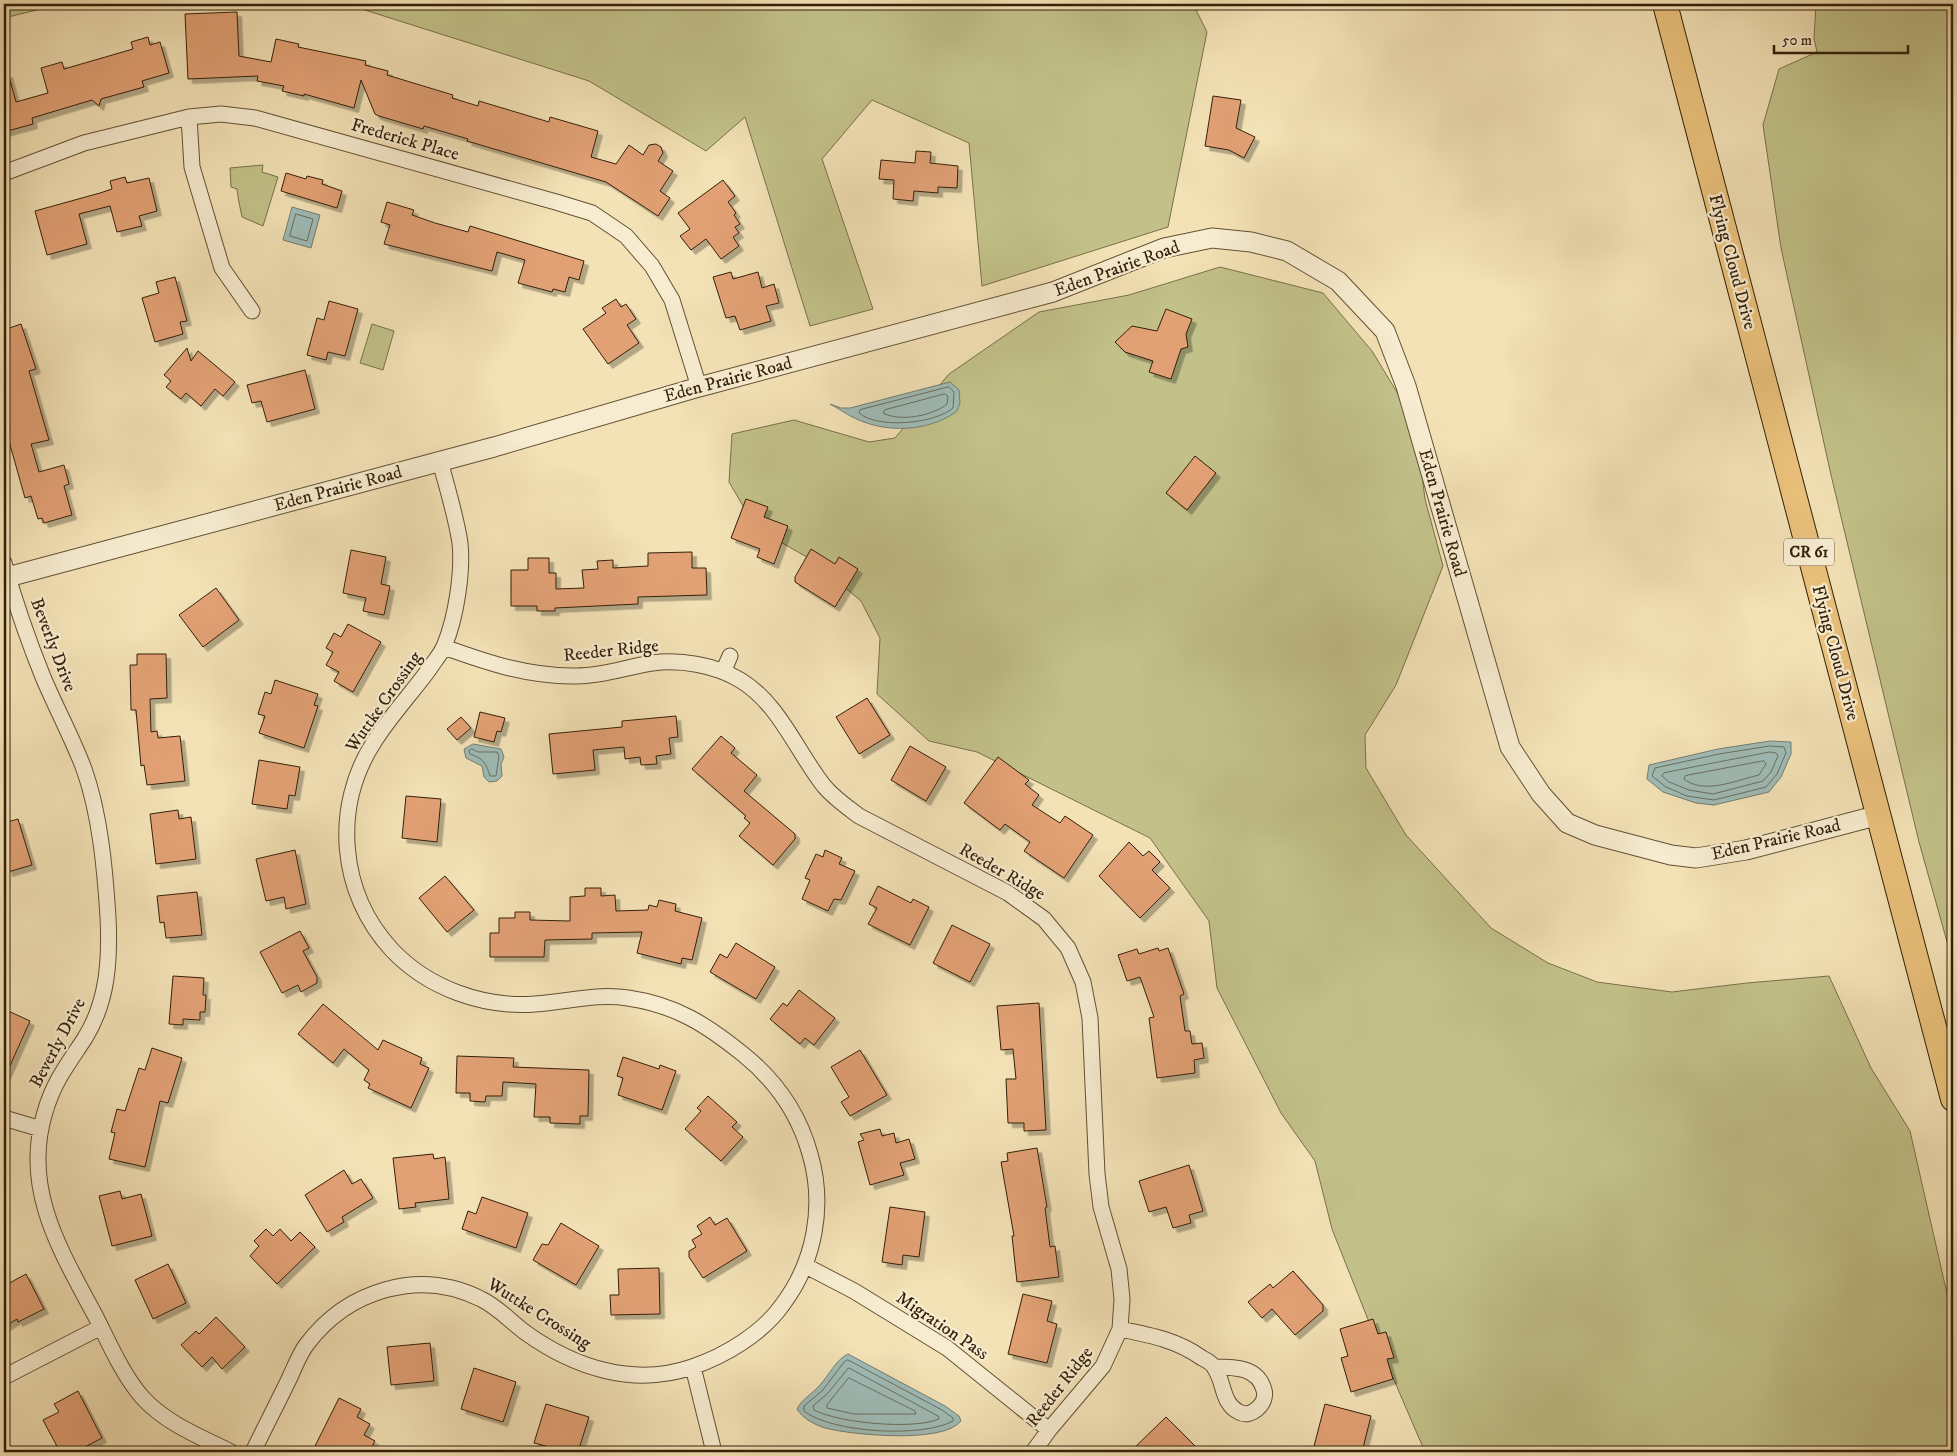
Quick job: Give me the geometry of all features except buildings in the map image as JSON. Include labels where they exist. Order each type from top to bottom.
[{"type":"main road","name":"Flying Cloud Drive","points":[[1665,4],[1953,1099]]},
{"type":"street","name":"Frederick Place","points":[[4,173],[84,143],[189,117],[221,114],[255,118],[592,213],[626,236],[652,266],[672,300],[699,387]]},
{"type":"street","points":[[189,117],[192,167],[222,268],[252,311]]},
{"type":"street","name":"Eden Prairie Road","points":[[5,573],[440,461],[699,387],[1054,292],[1164,248],[1212,238],[1250,242],[1287,251],[1338,281],[1385,331],[1406,386],[1510,748],[1541,794],[1568,823],[1596,835],[1631,845],[1696,858],[1746,850],[1879,815]]},
{"type":"street","name":"Wuttke Crossing","points":[[253,1452],[305,1346],[338,1311],[368,1296],[404,1285],[458,1288],[487,1302],[529,1335],[572,1361],[604,1372],[638,1376],[675,1373],[711,1361],[744,1341],[779,1310],[806,1266],[818,1216],[814,1167],[804,1130],[789,1103],[752,1062],[699,1021],[662,1006],[628,998],[596,996],[533,1004],[503,1004],[470,997],[440,986],[410,967],[391,949],[375,927],[351,878],[346,848],[347,824],[361,765],[374,741],[444,647],[458,592],[460,545],[440,461]]},
{"type":"street","name":"Beverly Drive","points":[[5,573],[44,678],[84,770],[96,820],[108,915],[109,951],[107,982],[99,1008],[85,1037],[70,1057],[55,1084],[41,1129],[37,1149],[39,1186],[47,1220],[101,1327],[126,1373],[142,1396],[162,1414],[231,1452]]},
{"type":"street","name":"Reeder Ridge","points":[[444,647],[498,666],[543,675],[578,676],[616,672],[653,663],[704,666],[740,680],[757,692],[783,724],[825,787],[841,803],[859,816],[1008,893],[1044,919],[1068,948],[1083,982],[1090,1018],[1097,1174],[1101,1207],[1119,1269],[1122,1299],[1120,1329],[1103,1366],[1033,1452]]},
{"type":"street","points":[[723,672],[730,656]]},
{"type":"street","points":[[4,1118],[41,1129]]},
{"type":"street","name":"Migration Pass","points":[[806,1266],[854,1291],[947,1348],[1049,1430]]},
{"type":"street","points":[[4,1377],[101,1327]]},
{"type":"street","points":[[1120,1329],[1155,1336],[1187,1347],[1214,1366]]},
{"type":"street","points":[[694,1367],[714,1452]]},
{"type":"shaded area","points":[[4,4],[61,4],[4,18]]},
{"type":"shaded area","points":[[346,4],[1193,4],[1207,32],[1168,227],[982,286],[969,143],[872,100],[822,159],[873,309],[810,326],[745,117],[706,151],[589,81]]},
{"type":"shaded area","points":[[1816,4],[1953,4],[1953,963],[1919,842],[1831,475],[1781,248],[1763,125],[1779,69],[1817,52],[1814,38]]},
{"type":"shaded area","points":[[263,165],[262,172],[278,177],[263,226],[242,217],[237,189],[231,187],[230,168]]},
{"type":"shaded area","points":[[1220,267],[1323,293],[1372,351],[1415,422],[1425,499],[1443,566],[1396,685],[1365,735],[1366,768],[1406,835],[1491,928],[1548,963],[1597,982],[1672,992],[1829,976],[1871,1068],[1910,1131],[1953,1320],[1953,1452],[1425,1452],[1369,1322],[1332,1229],[1315,1161],[1281,1113],[1217,988],[1209,921],[1150,838],[977,752],[929,741],[877,694],[880,638],[861,601],[812,560],[756,528],[729,482],[732,434],[794,420],[869,442],[895,438],[949,374],[1039,312],[1129,295]]},
{"type":"shaded area","points":[[372,324],[394,331],[383,370],[360,363]]},
{"type":"water","points":[[292,207],[320,215],[311,248],[283,240]]},
{"type":"water","points":[[950,382],[959,390],[960,403],[957,411],[924,426],[887,428],[864,422],[830,404],[841,408],[850,408]]},
{"type":"water","points":[[1770,741],[1791,742],[1791,754],[1781,777],[1769,792],[1714,805],[1696,803],[1663,792],[1647,779],[1649,765],[1718,749]]},
{"type":"water","points":[[473,744],[501,749],[504,757],[501,764],[502,776],[497,781],[489,782],[484,777],[482,766],[466,758],[464,749]]},
{"type":"water","points":[[848,1354],[945,1406],[959,1416],[961,1421],[951,1428],[936,1433],[896,1436],[838,1431],[821,1427],[809,1421],[797,1409],[823,1382],[839,1360]]}]
